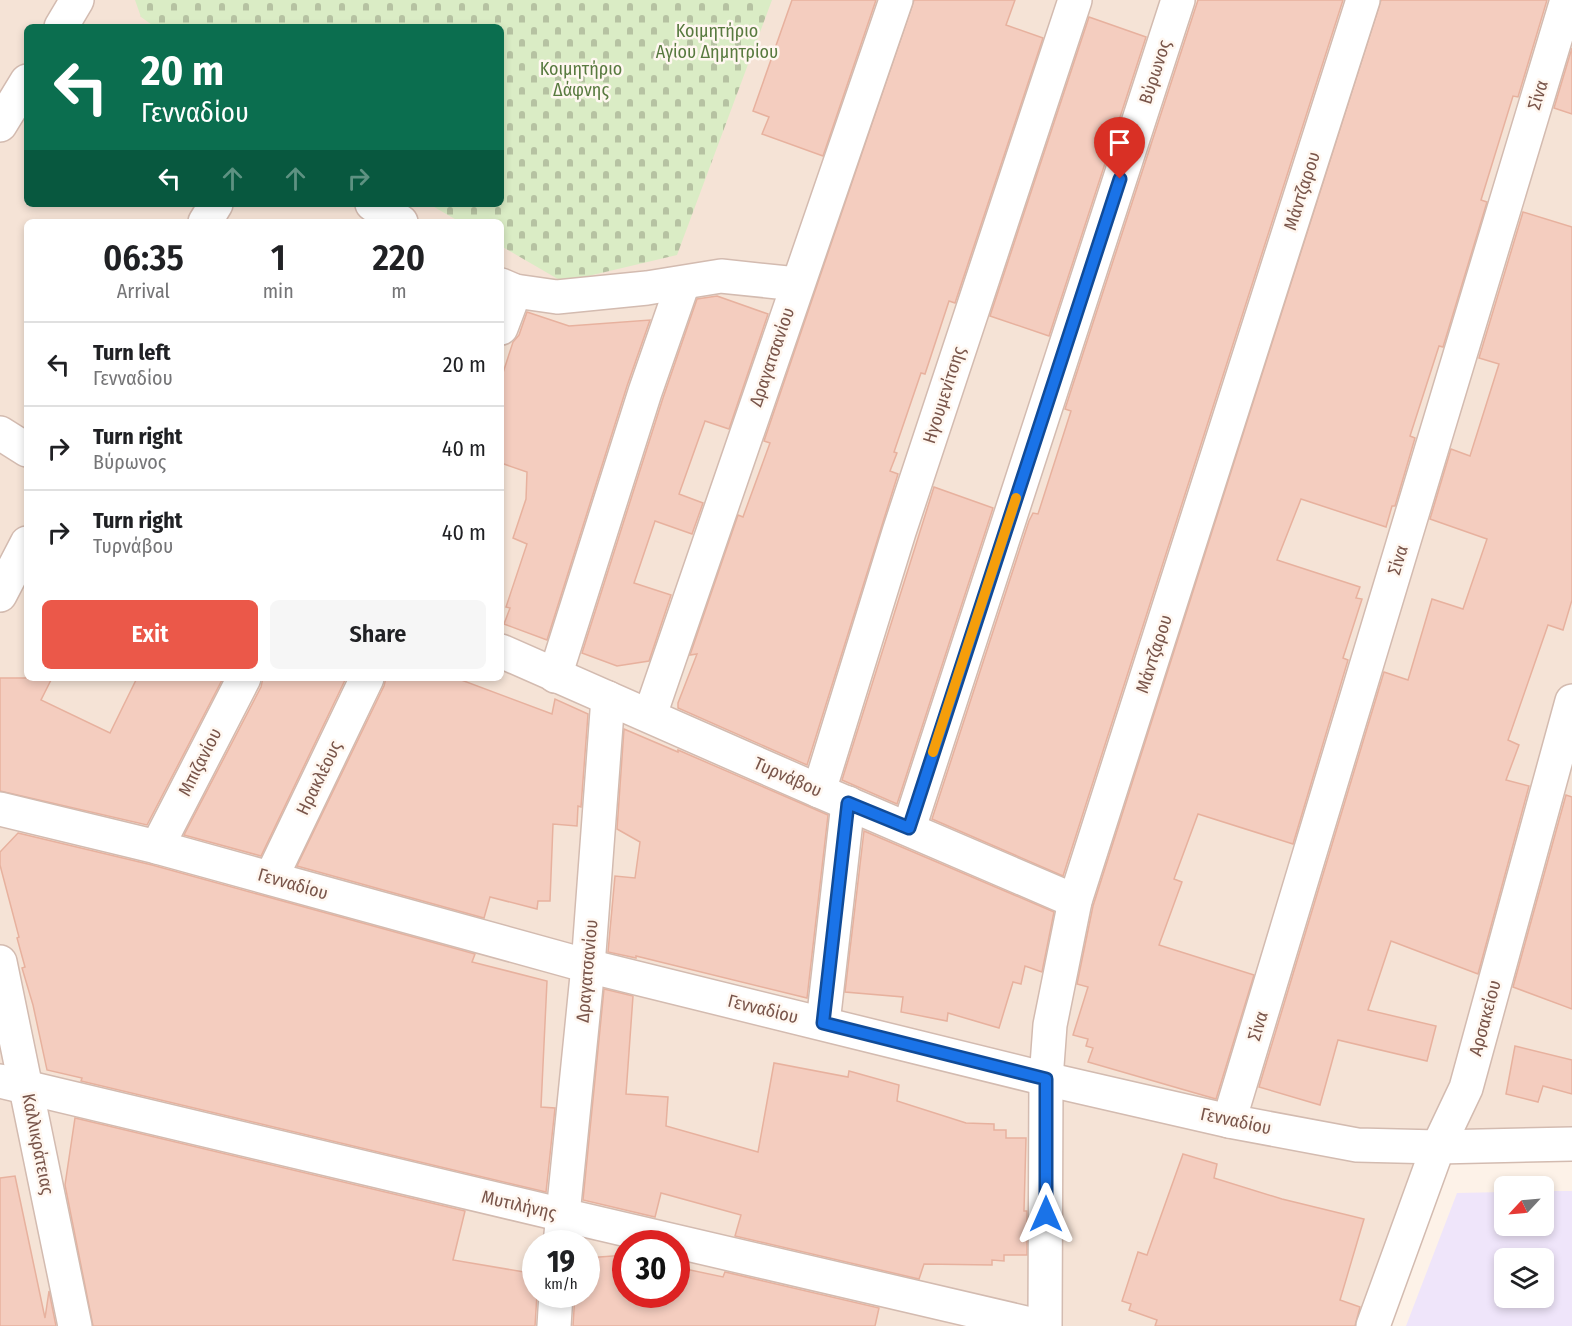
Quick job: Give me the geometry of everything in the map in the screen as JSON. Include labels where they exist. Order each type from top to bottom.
[{"type":"street","points":[[63,24],[78,0]]},
{"type":"street","name":"Δραγατσανίου","points":[[650,715],[896,0]]},
{"type":"street","name":"Ηγουμενίτσης","points":[[833,797],[898,532],[1075,0]]},
{"type":"street","name":"Βύρωνος","points":[[909,828],[1178,0]]},
{"type":"street","name":"Μάντζαρου","points":[[1045,1326],[1046,1079],[1050,1025],[1075,901],[1363,0]]},
{"type":"street","name":"Σίνα","points":[[1229,1121],[1567,0]]},
{"type":"street","points":[[0,125],[24,86]]},
{"type":"street","points":[[376,207],[396,219]]},
{"type":"street","points":[[504,311],[508,288],[557,297],[683,283],[721,276],[797,284]]},
{"type":"street","points":[[555,676],[645,392],[683,283]]},
{"type":"street","points":[[0,433],[24,448]]},
{"type":"street","points":[[0,595],[24,549]]},
{"type":"street","name":"Τυρνάβου","points":[[504,652],[1075,901]]},
{"type":"street","name":"Μπιζανίου","points":[[157,847],[242,681]]},
{"type":"street","name":"Ηρακλέους","points":[[271,878],[366,681]]},
{"type":"street","name":"Δραγατσανίου","points":[[562,1229],[588,966],[608,698]]},
{"type":"street","name":"Αρσακείου","points":[[1373,1326],[1438,1147],[1466,1088],[1572,701]]},
{"type":"street","points":[[823,1023],[833,797]]},
{"type":"street","name":"Γενναδίου","points":[[0,809],[157,847],[588,966],[1046,1079],[1229,1121],[1357,1145],[1438,1147],[1572,1144]]},
{"type":"street","name":"Καλλικράτειας","points":[[0,962],[13,1084],[75,1326]]},
{"type":"street","name":"Μυτιλήνης","points":[[13,1084],[562,1229],[1039,1326]]},
{"type":"street","points":[[554,1326],[555,1308]]},
{"type":"shaded area","points":[[0,0],[1572,0],[1572,1130],[1435,1132],[1361,1326],[0,1326]]},
{"type":"shaded area","points":[[1554,1191],[1572,1191],[1572,1326],[1406,1326],[1457,1193],[1494,1192],[1494,1236],[1554,1236]]},
{"type":"green space","name":"Κοιμητήριο Δάφνης","points":[[135,0],[772,0],[677,255],[563,282],[504,248],[504,219],[455,219],[434,207],[504,207],[504,24],[151,24],[141,17]]},
{"type":"building","points":[[792,0],[876,0],[823,156],[762,134],[769,117],[753,111]]},
{"type":"building","points":[[914,0],[1015,0],[1006,25],[1043,38],[955,303],[949,301],[925,374],[921,373],[894,452],[897,453],[890,471],[898,474],[807,765],[678,708],[678,703],[697,654],[690,655],[738,515],[743,517],[770,443],[764,441]]},
{"type":"building","points":[[1198,0],[1343,0],[1063,876],[932,819],[1029,521],[1033,513],[1038,514],[1071,411],[1065,409]]},
{"type":"building","points":[[1381,0],[1547,0],[1518,97],[1513,96],[1481,200],[1487,202],[1443,347],[1439,346],[1410,436],[1415,438],[1395,506],[1392,506],[1386,527],[1301,499],[1277,560],[1360,587],[1356,598],[1362,599],[1343,658],[1348,660],[1293,844],[1198,814],[1174,879],[1182,882],[1159,945],[1254,975],[1216,1099],[1088,1062],[1093,1048],[1086,1046],[1088,1039],[1073,1035],[1088,987],[1077,984],[1093,906]]},
{"type":"building","points":[[1089,17],[1146,37],[1049,336],[990,316]]},
{"type":"building","points":[[1572,48],[1572,114],[1554,108]]},
{"type":"building","points":[[1523,212],[1572,227],[1572,600],[1563,630],[1548,625],[1508,740],[1519,745],[1506,780],[1529,786],[1478,974],[1391,941],[1368,1010],[1436,1026],[1427,1061],[1338,1040],[1320,1105],[1259,1087],[1384,672],[1408,680],[1432,599],[1463,609],[1487,539],[1430,519],[1451,449],[1470,456],[1499,364],[1479,358]]},
{"type":"building","points":[[717,296],[768,314],[729,429],[705,421],[679,494],[703,503],[692,534],[655,521],[634,583],[671,595],[649,661],[617,666],[582,653],[697,299]]},
{"type":"building","points":[[527,312],[569,326],[650,320],[547,640],[504,624],[510,608],[506,607],[527,544],[513,538],[526,499],[527,472],[504,464],[504,370],[513,342],[519,335]]},
{"type":"building","points":[[934,487],[993,508],[897,804],[842,780]]},
{"type":"building","points":[[0,678],[50,681],[41,700],[110,733],[136,681],[221,681],[147,825],[0,791]]},
{"type":"building","points":[[262,681],[345,681],[261,856],[184,835]]},
{"type":"building","points":[[385,681],[464,681],[552,714],[555,699],[588,714],[581,807],[578,806],[577,826],[553,824],[550,901],[538,901],[537,909],[490,897],[484,918],[297,866]]},
{"type":"building","points":[[624,729],[828,815],[807,998],[636,956],[636,958],[608,952],[615,876],[635,878],[640,842],[617,829]]},
{"type":"building","points":[[1566,795],[1572,797],[1572,1009],[1513,987]]},
{"type":"building","points":[[864,831],[1054,912],[1042,972],[1025,966],[1021,984],[1013,982],[999,1028],[948,1013],[947,1021],[901,1012],[903,997],[845,992]]},
{"type":"building","points":[[18,833],[152,865],[475,954],[472,962],[547,981],[541,1107],[555,1108],[546,1192],[81,1081],[82,1078],[47,1070],[33,1005],[22,968],[25,967],[17,938],[19,937],[0,865],[0,852]]},
{"type":"building","points":[[604,989],[633,996],[626,1094],[668,1097],[666,1126],[758,1152],[774,1063],[848,1077],[849,1071],[899,1085],[897,1101],[966,1123],[994,1124],[994,1130],[1006,1130],[1006,1138],[1026,1138],[1024,1211],[1027,1211],[1027,1255],[1004,1255],[1004,1261],[992,1260],[992,1265],[924,1264],[919,1279],[735,1236],[741,1215],[661,1193],[655,1217],[583,1200]]},
{"type":"building","points":[[1515,1046],[1572,1060],[1572,1094],[1543,1086],[1538,1102],[1506,1094]]},
{"type":"building","points":[[75,1118],[465,1211],[453,1260],[522,1272],[522,1308],[536,1308],[535,1326],[93,1326],[65,1185]]},
{"type":"building","points":[[1183,1154],[1217,1164],[1214,1178],[1282,1199],[1364,1219],[1340,1300],[1360,1307],[1355,1326],[1155,1326],[1157,1320],[1129,1310],[1131,1304],[1122,1301],[1138,1252],[1147,1255]]},
{"type":"building","points":[[15,1176],[45,1318],[49,1291],[56,1326],[0,1326],[0,1178]]},
{"type":"building","points":[[612,1256],[612,1308],[690,1308],[690,1270],[723,1277],[725,1272],[879,1308],[875,1326],[573,1326],[574,1308],[600,1308],[600,1257]]},
{"type":"slow traffic","points":[[933,752],[1016,498]]},
{"type":"route","points":[[1046,1214],[1046,1079],[823,1023],[848,803],[909,828],[1120,179]]},
{"type":"park label","name":"Κοιμητήριο Αγίου Δημητρίου","points":[[717,42]]}]
